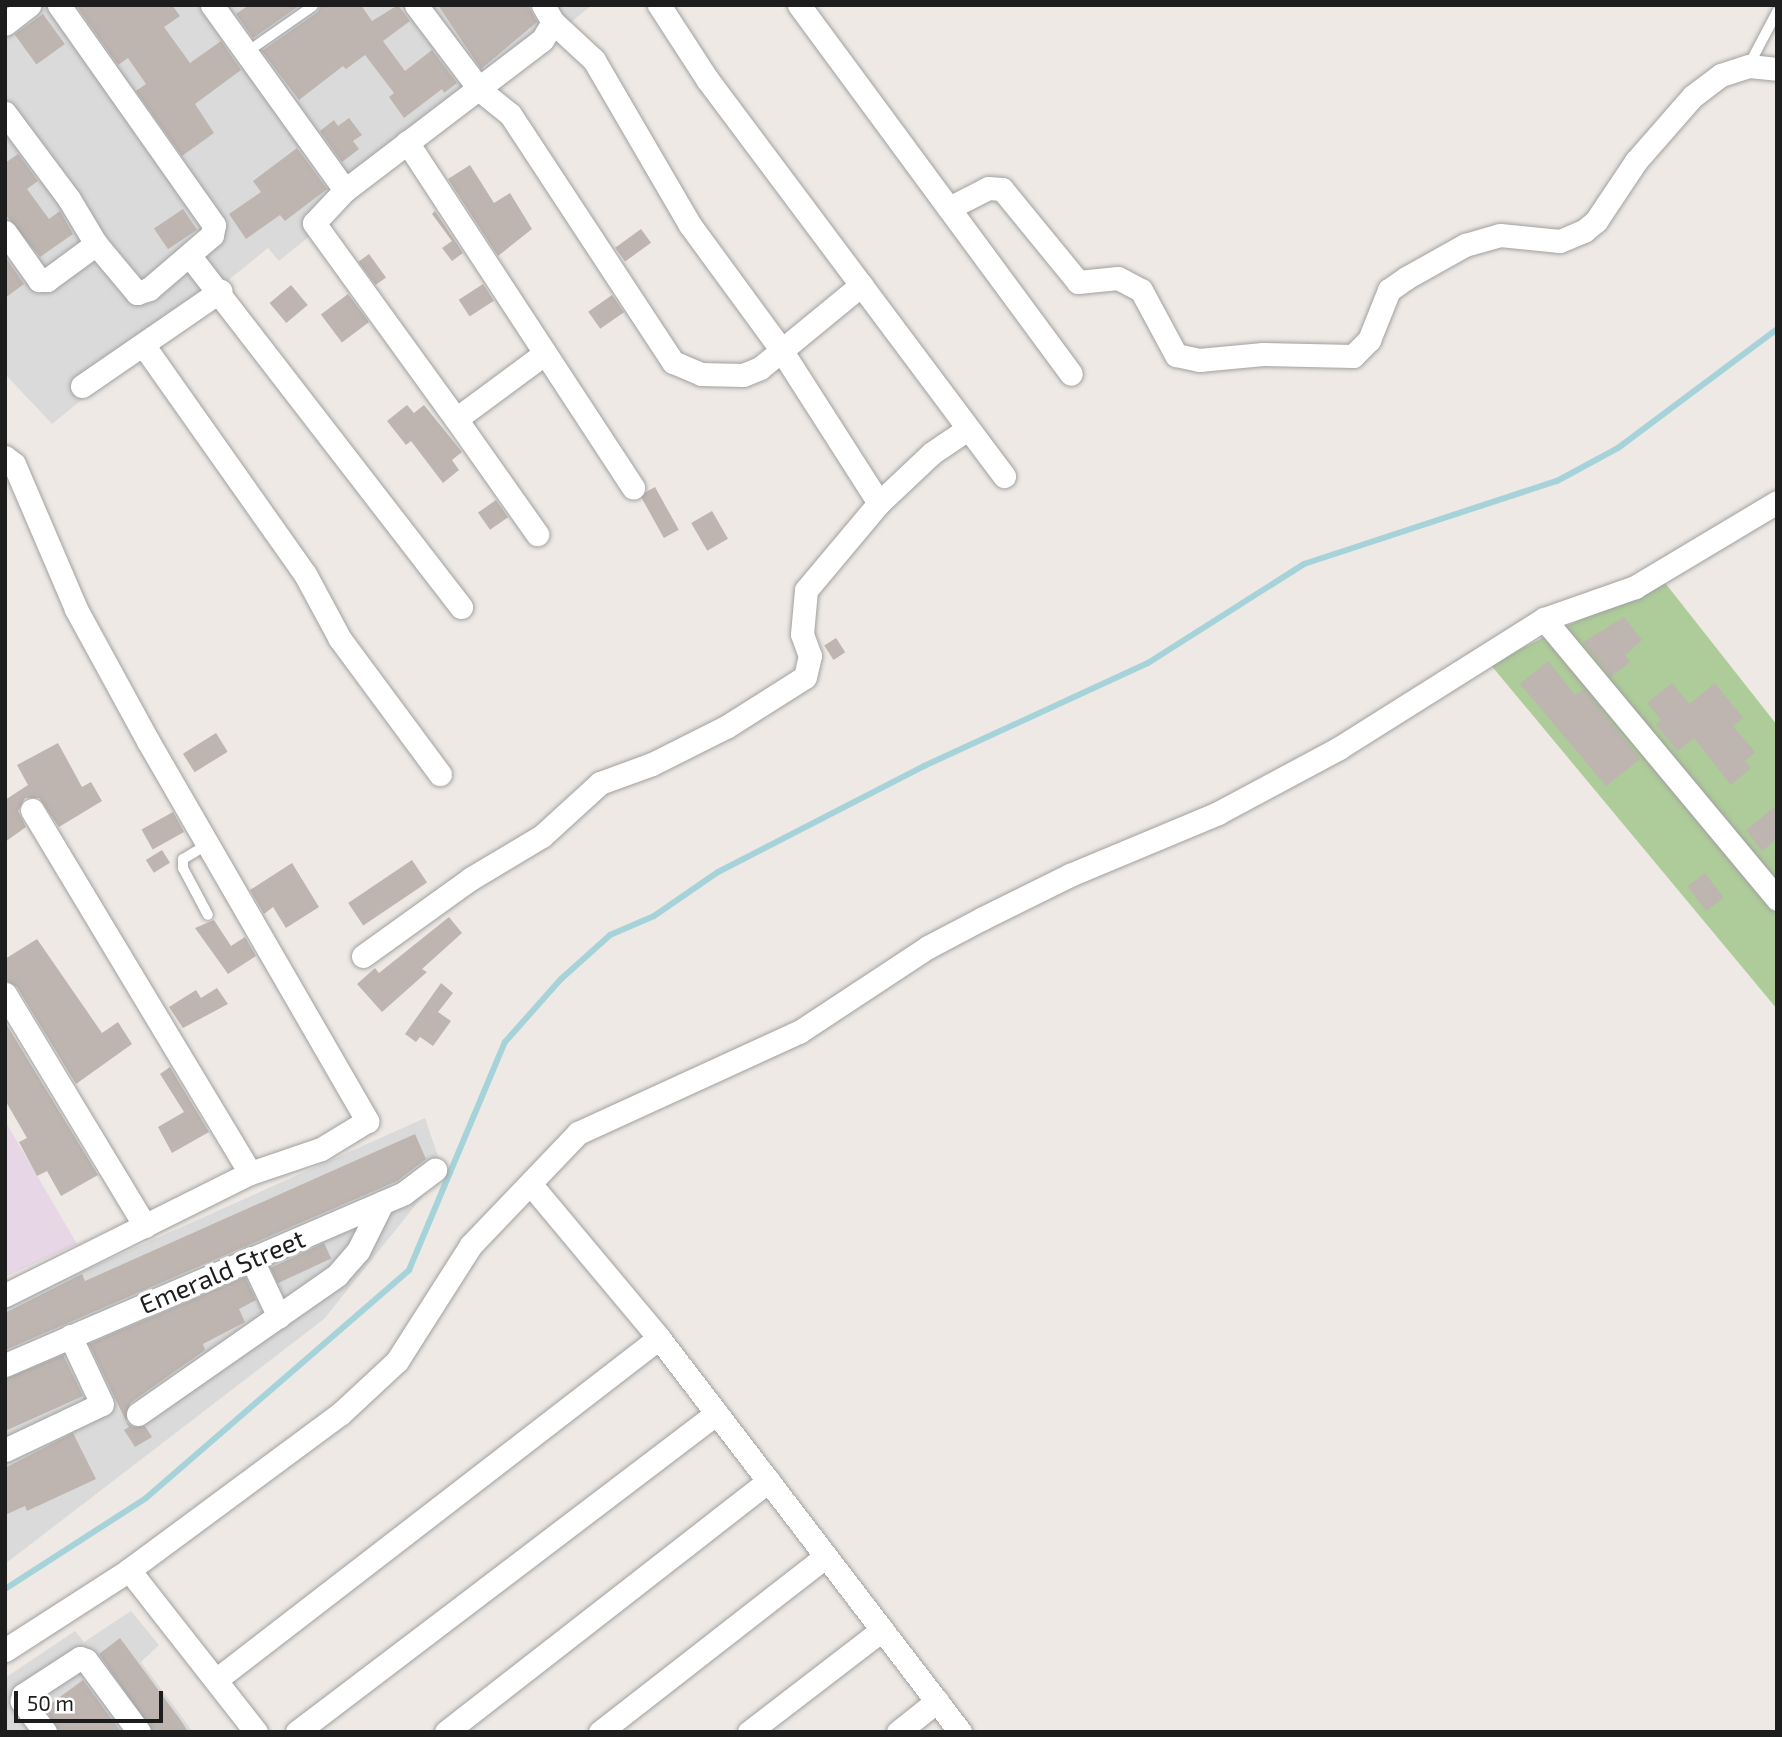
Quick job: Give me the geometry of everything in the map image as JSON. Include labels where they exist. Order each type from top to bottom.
[{"type":"street","points":[[5,24],[29,5]]},
{"type":"street","points":[[5,113],[12,137],[69,199],[96,244],[138,293],[149,289],[212,235],[214,225],[59,5]]},
{"type":"street","points":[[212,5],[345,190]]},
{"type":"street","points":[[416,5],[480,90],[510,114],[673,362],[701,374],[743,375],[760,368],[780,348],[861,285]]},
{"type":"street","points":[[659,5],[707,79],[966,430],[1004,476]]},
{"type":"street","points":[[799,5],[1071,374]]},
{"type":"street","points":[[537,534],[314,223],[345,190],[480,90],[542,40],[548,14]]},
{"type":"street","points":[[548,14],[594,60],[690,225],[780,348],[879,503]]},
{"type":"street","points":[[949,208],[988,188],[1002,189],[1078,282],[1118,278],[1141,290],[1176,355],[1199,360],[1263,354],[1353,356],[1369,340],[1389,290],[1465,245],[1500,235],[1560,241],[1584,231],[1679,110],[1721,75],[1749,66],[1777,69]]},
{"type":"street","points":[[407,142],[633,488]]},
{"type":"street","points":[[5,232],[39,280],[47,280],[96,244]]},
{"type":"street","points":[[189,255],[220,291],[461,607]]},
{"type":"street","points":[[82,386],[144,346],[220,291]]},
{"type":"street","points":[[144,346],[305,574],[340,639],[440,774]]},
{"type":"street","points":[[456,419],[544,354]]},
{"type":"street","points":[[363,956],[460,886],[542,836],[600,783],[652,764],[726,727],[805,677],[810,656],[802,635],[806,590],[879,503],[932,453],[966,430]]},
{"type":"street","points":[[5,457],[14,464],[76,609],[208,844],[371,1117],[321,1149],[250,1173],[5,1295]]},
{"type":"street","points":[[5,1650],[129,1570],[340,1414],[397,1361],[471,1245],[515,1197],[532,1186],[578,1133],[799,1032],[928,947],[983,918],[1070,875],[1230,807],[1339,748],[1544,619],[1635,587],[1777,502]]},
{"type":"street","points":[[1544,619],[1777,900]]},
{"type":"street","points":[[32,810],[250,1173]]},
{"type":"street","points":[[5,993],[145,1226]]},
{"type":"street","name":"Emerald Street","points":[[5,1365],[382,1203],[435,1170]]},
{"type":"street","points":[[532,1186],[659,1338],[960,1732]]},
{"type":"street","points":[[138,1414],[337,1275],[358,1251],[382,1203]]},
{"type":"street","points":[[251,1258],[279,1317]]},
{"type":"street","points":[[5,1450],[102,1404],[70,1336]]},
{"type":"street","points":[[217,1679],[659,1338]]},
{"type":"street","points":[[297,1732],[717,1413]]},
{"type":"street","points":[[446,1732],[769,1481]]},
{"type":"street","points":[[600,1732],[825,1556]]},
{"type":"street","points":[[129,1570],[256,1732]]},
{"type":"street","points":[[749,1732],[882,1630]]},
{"type":"street","points":[[45,1732],[22,1701],[23,1695],[80,1658],[139,1732]]},
{"type":"street","points":[[898,1732],[937,1701]]},
{"type":"lane","points":[[247,52],[313,6]]},
{"type":"lane","points":[[1749,66],[1777,12]]},
{"type":"lane","points":[[208,844],[183,859],[183,868],[208,915]]},
{"type":"shaded area","points":[[5,5],[592,5],[279,261],[268,248],[52,424],[5,374]]},
{"type":"shaded area","points":[[425,1118],[443,1171],[324,1319],[5,1564],[5,1306]]},
{"type":"shaded area","points":[[5,1121],[77,1244],[5,1277]]},
{"type":"shaded area","points":[[131,1611],[159,1645],[141,1662],[193,1732],[5,1732],[5,1678],[75,1631],[84,1642]]},
{"type":"green space","points":[[1662,579],[1777,725],[1777,1009],[1490,664]]},
{"type":"building","points":[[76,5],[172,5],[180,16],[164,27],[190,63],[221,41],[241,70],[195,104],[214,133],[182,156],[136,91],[146,84],[128,58],[118,65]]},
{"type":"building","points":[[249,5],[300,5],[253,38],[236,14]]},
{"type":"building","points":[[321,5],[361,5],[372,21],[398,5],[410,21],[383,41],[405,71],[432,50],[457,83],[444,93],[442,89],[404,118],[389,97],[394,93],[365,55],[346,69],[343,66],[299,100],[262,51],[318,12]]},
{"type":"building","points":[[438,5],[528,5],[537,22],[481,69]]},
{"type":"building","points":[[43,14],[65,44],[36,65],[15,35]]},
{"type":"building","points":[[349,118],[362,135],[353,141],[359,149],[342,162],[320,131],[334,120],[338,126]]},
{"type":"building","points":[[297,148],[327,189],[285,221],[280,215],[246,239],[229,214],[261,192],[253,181]]},
{"type":"building","points":[[18,154],[38,181],[27,189],[49,219],[60,211],[73,234],[40,257],[5,214],[5,163]]},
{"type":"building","points":[[470,165],[494,203],[510,193],[532,229],[498,256],[448,179]]},
{"type":"building","points":[[183,209],[197,230],[168,249],[154,229]]},
{"type":"building","points":[[435,211],[463,253],[452,261],[442,248],[452,241],[432,214]]},
{"type":"building","points":[[641,229],[651,243],[625,262],[615,248]]},
{"type":"building","points":[[369,254],[386,277],[376,285],[358,262]]},
{"type":"building","points":[[5,257],[24,284],[5,298]]},
{"type":"building","points":[[483,284],[494,301],[470,317],[459,300]]},
{"type":"building","points":[[291,285],[308,305],[286,323],[270,303]]},
{"type":"building","points":[[348,294],[369,322],[342,342],[321,314]]},
{"type":"building","points":[[612,295],[624,312],[600,329],[588,312]]},
{"type":"building","points":[[407,405],[414,413],[424,405],[462,452],[452,460],[459,470],[443,483],[411,441],[406,445],[387,421]]},
{"type":"building","points":[[655,487],[679,530],[664,538],[640,495]]},
{"type":"building","points":[[496,500],[508,517],[490,530],[478,513]]},
{"type":"building","points":[[712,511],[728,539],[707,551],[691,523]]},
{"type":"building","points":[[1624,617],[1642,640],[1625,655],[1630,662],[1611,677],[1583,642]]},
{"type":"building","points":[[836,638],[845,652],[834,660],[824,646]]},
{"type":"building","points":[[1548,661],[1575,695],[1584,689],[1640,759],[1606,786],[1520,684]]},
{"type":"building","points":[[1672,683],[1689,704],[1715,683],[1743,718],[1733,726],[1755,752],[1745,761],[1751,768],[1731,785],[1694,738],[1678,751],[1656,725],[1661,720],[1647,703]]},
{"type":"building","points":[[216,733],[228,752],[195,772],[183,754]]},
{"type":"building","points":[[58,743],[82,787],[91,782],[102,801],[59,827],[39,798],[25,798],[18,811],[26,827],[5,842],[5,800],[28,785],[17,765]]},
{"type":"building","points":[[1777,805],[1777,839],[1762,851],[1746,830]]},
{"type":"building","points":[[173,812],[184,832],[153,850],[142,829]]},
{"type":"building","points":[[162,850],[170,863],[154,873],[146,860]]},
{"type":"building","points":[[412,860],[427,882],[363,925],[348,903]]},
{"type":"building","points":[[292,863],[319,907],[286,928],[273,907],[264,914],[250,890]]},
{"type":"building","points":[[1705,873],[1724,898],[1706,911],[1687,886]]},
{"type":"building","points":[[449,917],[462,933],[422,969],[427,972],[382,1012],[357,984],[375,968],[379,973]]},
{"type":"building","points":[[214,920],[231,946],[245,937],[256,956],[228,974],[195,928]]},
{"type":"building","points":[[37,939],[102,1033],[118,1022],[132,1044],[76,1084],[17,987],[5,980],[5,959]]},
{"type":"building","points":[[441,983],[453,993],[438,1012],[451,1021],[433,1046],[420,1037],[416,1042],[405,1034]]},
{"type":"building","points":[[217,988],[228,1004],[183,1028],[169,1007],[196,990],[201,998]]},
{"type":"building","points":[[5,1022],[98,1175],[61,1196],[47,1171],[37,1176],[19,1142],[27,1138],[5,1100]]},
{"type":"building","points":[[170,1067],[209,1132],[172,1153],[158,1127],[184,1112],[160,1074]]},
{"type":"building","points":[[415,1134],[426,1159],[397,1181],[5,1350],[5,1313],[82,1274],[85,1281]]},
{"type":"building","points":[[324,1243],[331,1258],[278,1283],[271,1268]]},
{"type":"building","points":[[245,1277],[256,1300],[239,1309],[245,1322],[203,1344],[205,1350],[130,1403],[126,1421],[89,1344]]},
{"type":"building","points":[[63,1355],[83,1396],[5,1431],[5,1379]]},
{"type":"building","points":[[126,1422],[133,1427],[145,1426],[152,1437],[135,1447],[124,1430],[129,1427]]},
{"type":"building","points":[[73,1433],[96,1479],[27,1511],[25,1506],[5,1515],[5,1468]]},
{"type":"building","points":[[120,1638],[188,1732],[153,1732],[99,1654]]},
{"type":"building","points":[[83,1680],[121,1732],[59,1732],[45,1708]]},
{"type":"waterway","points":[[5,1589],[146,1498],[409,1270],[505,1042],[561,979],[610,935],[654,916],[718,872],[924,766],[1148,663],[1304,564],[1557,481],[1618,448],[1777,329]]}]
